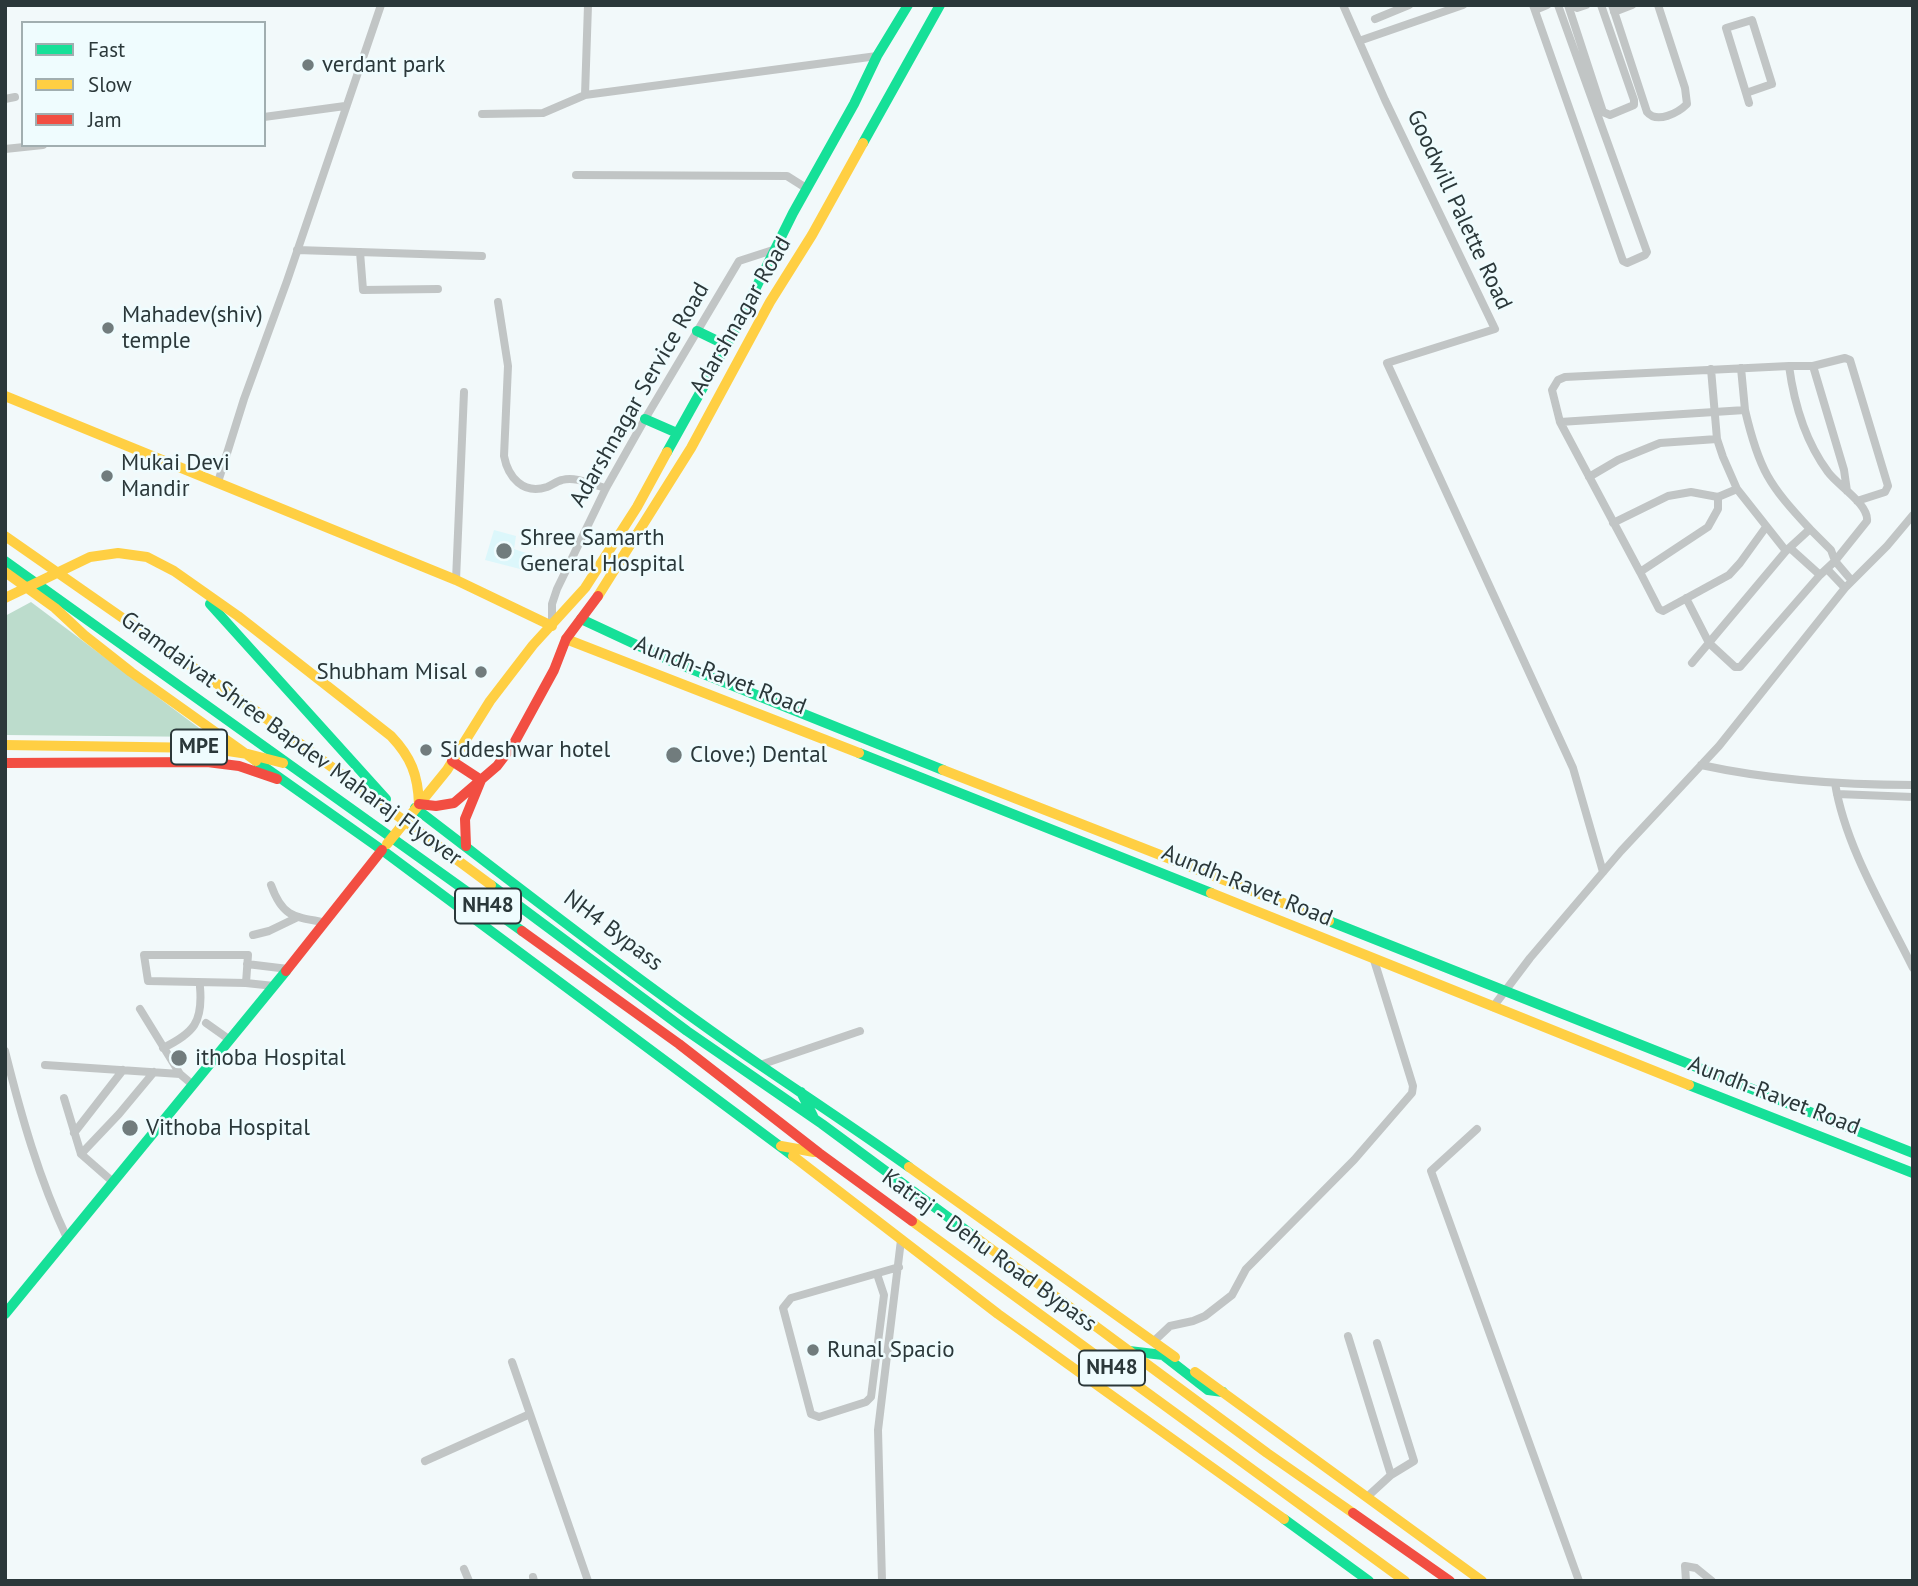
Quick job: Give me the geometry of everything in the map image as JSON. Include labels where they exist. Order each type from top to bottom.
[{"type":"main road","name":"Adarshnagar Road","points":[[6,1312],[288,969],[452,761],[491,701],[533,645],[585,588],[637,507],[726,345],[877,56],[908,5]]},
{"type":"main road","name":"Adarshnagar Road","points":[[566,639],[601,591],[691,448],[770,302],[812,235],[940,5]]},
{"type":"main road","points":[[697,331],[726,345]]},
{"type":"main road","points":[[5,396],[456,580],[552,626]]},
{"type":"main road","points":[[645,419],[677,433]]},
{"type":"main road","name":"Gramdaivat Shree Bapdev Maharaj Flyover","points":[[5,536],[256,710],[687,1031],[783,1097]]},
{"type":"main road","points":[[5,598],[78,561],[109,554],[138,555],[156,561],[238,616],[404,748],[419,776],[417,806],[454,803],[497,766],[513,745],[554,670],[566,639]]},
{"type":"main road","name":"NH48","points":[[5,561],[38,589]]},
{"type":"main road","points":[[5,572],[38,589],[84,635],[131,672],[382,850],[781,1146],[901,1240],[1369,1581]]},
{"type":"main road","points":[[184,578],[407,823]]},
{"type":"main road","name":"Gramdaivat Shree Bapdev Maharaj Flyover","points":[[38,589],[243,729],[678,1044],[819,1153]]},
{"type":"main road","name":"Aundh-Ravet Road","points":[[581,619],[668,660],[1913,1153]]},
{"type":"main road","name":"Aundh-Ravet Road","points":[[566,639],[791,725],[1913,1173]]},
{"type":"main road","name":"MPE","points":[[5,745],[208,748],[248,754],[297,768]]},
{"type":"main road","points":[[452,761],[481,780]]},
{"type":"main road","points":[[5,763],[207,762],[239,766],[283,780]]},
{"type":"main road","points":[[466,846],[463,828],[466,809],[481,780]]},
{"type":"main road","name":"NH4 Bypass","points":[[417,806],[571,928],[1223,1392]]},
{"type":"main road","points":[[801,1092],[814,1118]]},
{"type":"main road","name":"Katraj - Dehu Road Bypass","points":[[783,1097],[1128,1351]]},
{"type":"main road","points":[[781,1146],[819,1153]]},
{"type":"main road","name":"Katraj - Dehu Road Bypass","points":[[819,1153],[1405,1581]]},
{"type":"main road","points":[[1128,1351],[1163,1355],[1208,1390],[1223,1392],[1482,1581]]},
{"type":"main road","name":"NH48","points":[[1128,1351],[1267,1453],[1450,1581]]},
{"type":"street","points":[[218,481],[381,5]]},
{"type":"street","points":[[585,95],[588,5]]},
{"type":"street","name":"Goodwill Palette Road","points":[[1343,5],[1494,329],[1387,363],[1573,768],[1603,872]]},
{"type":"street","points":[[1375,19],[1409,5]]},
{"type":"street","points":[[1359,41],[1463,5]]},
{"type":"street","points":[[1548,5],[1534,7],[1623,261],[1627,263],[1647,252],[1558,5]]},
{"type":"street","points":[[1568,5],[1603,111],[1610,115],[1631,107],[1634,100],[1601,5]]},
{"type":"street","points":[[1632,5],[1613,8],[1647,112],[1650,117],[1655,118],[1687,104],[1685,88],[1658,5]]},
{"type":"street","points":[[1746,93],[1772,85],[1752,20],[1726,28],[1749,103]]},
{"type":"street","points":[[482,114],[543,113],[585,95],[877,56]]},
{"type":"street","points":[[5,99],[15,97]]},
{"type":"street","points":[[266,117],[345,106]]},
{"type":"street","points":[[5,149],[24,147]]},
{"type":"street","points":[[576,175],[788,176],[806,188]]},
{"type":"street","name":"Adarshnagar Service Road","points":[[552,626],[552,604],[557,589],[606,488],[697,331],[739,261],[776,249]]},
{"type":"street","points":[[297,250],[482,257]]},
{"type":"street","points":[[360,252],[363,290],[438,289]]},
{"type":"street","points":[[498,302],[508,366],[504,456],[507,469],[518,484],[525,487],[545,488],[563,480],[576,479],[606,488]]},
{"type":"street","points":[[1766,527],[1734,571],[1661,611],[1560,422],[1552,390],[1558,380],[1565,377],[1813,366],[1845,358],[1850,360],[1888,486],[1885,492],[1857,500]]},
{"type":"street","points":[[1686,598],[1709,643],[1735,667],[1740,667],[1835,561],[1867,521],[1867,515],[1857,500],[1829,475],[1812,445],[1798,413],[1789,366]]},
{"type":"street","points":[[1813,366],[1844,470],[1847,491]]},
{"type":"street","points":[[1741,368],[1745,410],[1753,445],[1764,472],[1781,497],[1831,550],[1835,561],[1853,581]]},
{"type":"street","points":[[1711,369],[1717,439],[1737,489],[1766,527],[1788,550],[1845,588]]},
{"type":"street","points":[[456,580],[464,392]]},
{"type":"street","points":[[1560,422],[1745,410]]},
{"type":"street","points":[[1589,477],[1618,460],[1660,443],[1717,439]]},
{"type":"street","points":[[1613,523],[1668,496],[1691,492],[1718,497],[1737,489]]},
{"type":"street","points":[[1640,572],[1707,527],[1718,509],[1718,497]]},
{"type":"street","points":[[1493,1007],[1603,872],[1719,746],[1845,588],[1887,546],[1913,514]]},
{"type":"street","points":[[1692,663],[1788,550],[1810,529]]},
{"type":"street","points":[[1701,765],[1835,783],[1913,786]]},
{"type":"street","points":[[1835,783],[1845,823],[1866,873],[1913,968]]},
{"type":"street","points":[[1837,794],[1913,797]]},
{"type":"street","points":[[271,886],[282,909],[296,918],[323,922]]},
{"type":"street","points":[[253,935],[269,931],[296,918]]},
{"type":"street","points":[[246,983],[248,955],[144,955],[149,981],[274,986]]},
{"type":"street","points":[[1153,1342],[1170,1326],[1205,1316],[1232,1295],[1246,1269],[1354,1160],[1412,1093],[1413,1086],[1374,960]]},
{"type":"street","points":[[247,964],[288,969]]},
{"type":"street","points":[[163,1048],[178,1041],[195,1024],[201,1008],[200,987]]},
{"type":"street","points":[[140,1009],[180,1074],[193,1085]]},
{"type":"street","points":[[206,1023],[230,1040]]},
{"type":"street","points":[[760,1065],[860,1031]]},
{"type":"street","points":[[5,1051],[38,1170],[67,1238]]},
{"type":"street","points":[[45,1065],[180,1074]]},
{"type":"street","points":[[74,1133],[123,1070]]},
{"type":"street","points":[[81,1154],[154,1072]]},
{"type":"street","points":[[64,1098],[81,1154],[113,1182]]},
{"type":"street","points":[[1477,1129],[1431,1171],[1579,1581]]},
{"type":"street","points":[[882,1581],[878,1430],[901,1240]]},
{"type":"street","points":[[877,1274],[884,1295],[871,1397],[866,1402],[819,1417],[811,1414],[783,1308],[791,1298],[899,1267]]},
{"type":"street","points":[[1348,1336],[1391,1475]]},
{"type":"street","points":[[1367,1497],[1391,1475],[1414,1461],[1377,1343]]},
{"type":"street","points":[[512,1362],[588,1581]]},
{"type":"street","points":[[425,1461],[530,1414]]},
{"type":"street","points":[[1686,1581],[1685,1566],[1696,1568],[1708,1575],[1712,1581]]},
{"type":"street","points":[[464,1569],[469,1581]]},
{"type":"shaded area","name":"Shree Samarth General Hospital","points":[[494,530],[516,536],[514,549],[529,554],[524,570],[485,560]]},
{"type":"green space","points":[[31,602],[211,737],[5,735],[5,616]]},
{"type":"traffic: fast","points":[[667,452],[735,330],[793,213],[854,104],[877,56],[908,5]]},
{"type":"traffic: fast","points":[[863,143],[940,5]]},
{"type":"traffic: fast","points":[[697,331],[726,345]]},
{"type":"traffic: fast","points":[[645,419],[677,433]]},
{"type":"traffic: fast","points":[[5,561],[522,931]]},
{"type":"traffic: fast","points":[[210,604],[386,799]]},
{"type":"traffic: fast","points":[[581,619],[669,660],[943,770]]},
{"type":"traffic: fast","points":[[859,753],[1211,893]]},
{"type":"traffic: fast","points":[[256,761],[382,850],[793,1156]]},
{"type":"traffic: fast","points":[[415,808],[672,1003],[909,1167]]},
{"type":"traffic: fast","points":[[491,885],[687,1031],[822,1124],[975,1237]]},
{"type":"traffic: fast","points":[[1329,921],[1913,1153]]},
{"type":"traffic: fast","points":[[5,1314],[286,971]]},
{"type":"traffic: fast","points":[[1689,1085],[1913,1173]]},
{"type":"traffic: fast","points":[[801,1092],[813,1116]]},
{"type":"traffic: fast","points":[[1129,1351],[1163,1355],[1208,1390],[1223,1392]]},
{"type":"traffic: fast","points":[[1284,1519],[1369,1581]]},
{"type":"traffic: slow","points":[[598,596],[691,448],[770,302],[812,235],[863,143]]},
{"type":"traffic: slow","points":[[5,396],[456,580],[552,626]]},
{"type":"traffic: slow","points":[[387,844],[447,770],[490,701],[533,645],[585,588],[637,507],[667,452]]},
{"type":"traffic: slow","points":[[5,536],[256,711],[491,885]]},
{"type":"traffic: slow","points":[[5,598],[90,557],[118,553],[147,557],[174,571],[238,616],[391,736],[404,751],[412,767],[419,804]]},
{"type":"traffic: slow","points":[[5,572],[55,608],[131,672],[256,761]]},
{"type":"traffic: slow","points":[[566,639],[859,753]]},
{"type":"traffic: slow","points":[[5,745],[208,748],[283,763]]},
{"type":"traffic: slow","points":[[943,770],[1329,921]]},
{"type":"traffic: slow","points":[[1211,893],[1689,1085]]},
{"type":"traffic: slow","points":[[781,1146],[814,1152]]},
{"type":"traffic: slow","points":[[793,1156],[998,1314],[1284,1519]]},
{"type":"traffic: slow","points":[[909,1167],[1175,1357]]},
{"type":"traffic: slow","points":[[912,1221],[1405,1581]]},
{"type":"traffic: slow","points":[[975,1237],[1267,1453],[1353,1513]]},
{"type":"traffic: slow","points":[[1195,1372],[1482,1581]]},
{"type":"traffic: jam","points":[[419,804],[436,806],[454,803],[497,766],[513,745],[554,670],[566,639],[598,596]]},
{"type":"traffic: jam","points":[[452,761],[481,780],[465,819],[466,846]]},
{"type":"traffic: jam","points":[[5,763],[207,762],[239,766],[277,779]]},
{"type":"traffic: jam","points":[[286,971],[382,850]]},
{"type":"traffic: jam","points":[[522,931],[679,1044],[819,1153],[912,1221]]},
{"type":"traffic: jam","points":[[1353,1513],[1450,1581]]},
{"type":"place","name":"verdant park","points":[[308,65]]},
{"type":"place","name":"Mahadev(shiv) temple","points":[[108,328]]},
{"type":"place","name":"Mukai Devi Mandir","points":[[107,476]]},
{"type":"place","name":"Shree Samarth General Hospital","points":[[504,551]]},
{"type":"place","name":"Shubham Misal","points":[[481,672]]},
{"type":"place","name":"Siddeshwar hotel","points":[[426,750]]},
{"type":"place","name":"Clove:) Dental","points":[[674,755]]},
{"type":"place","name":"ithoba Hospital","points":[[179,1058]]},
{"type":"place","name":"Vithoba Hospital","points":[[130,1128]]},
{"type":"place","name":"Runal Spacio","points":[[813,1350]]}]
